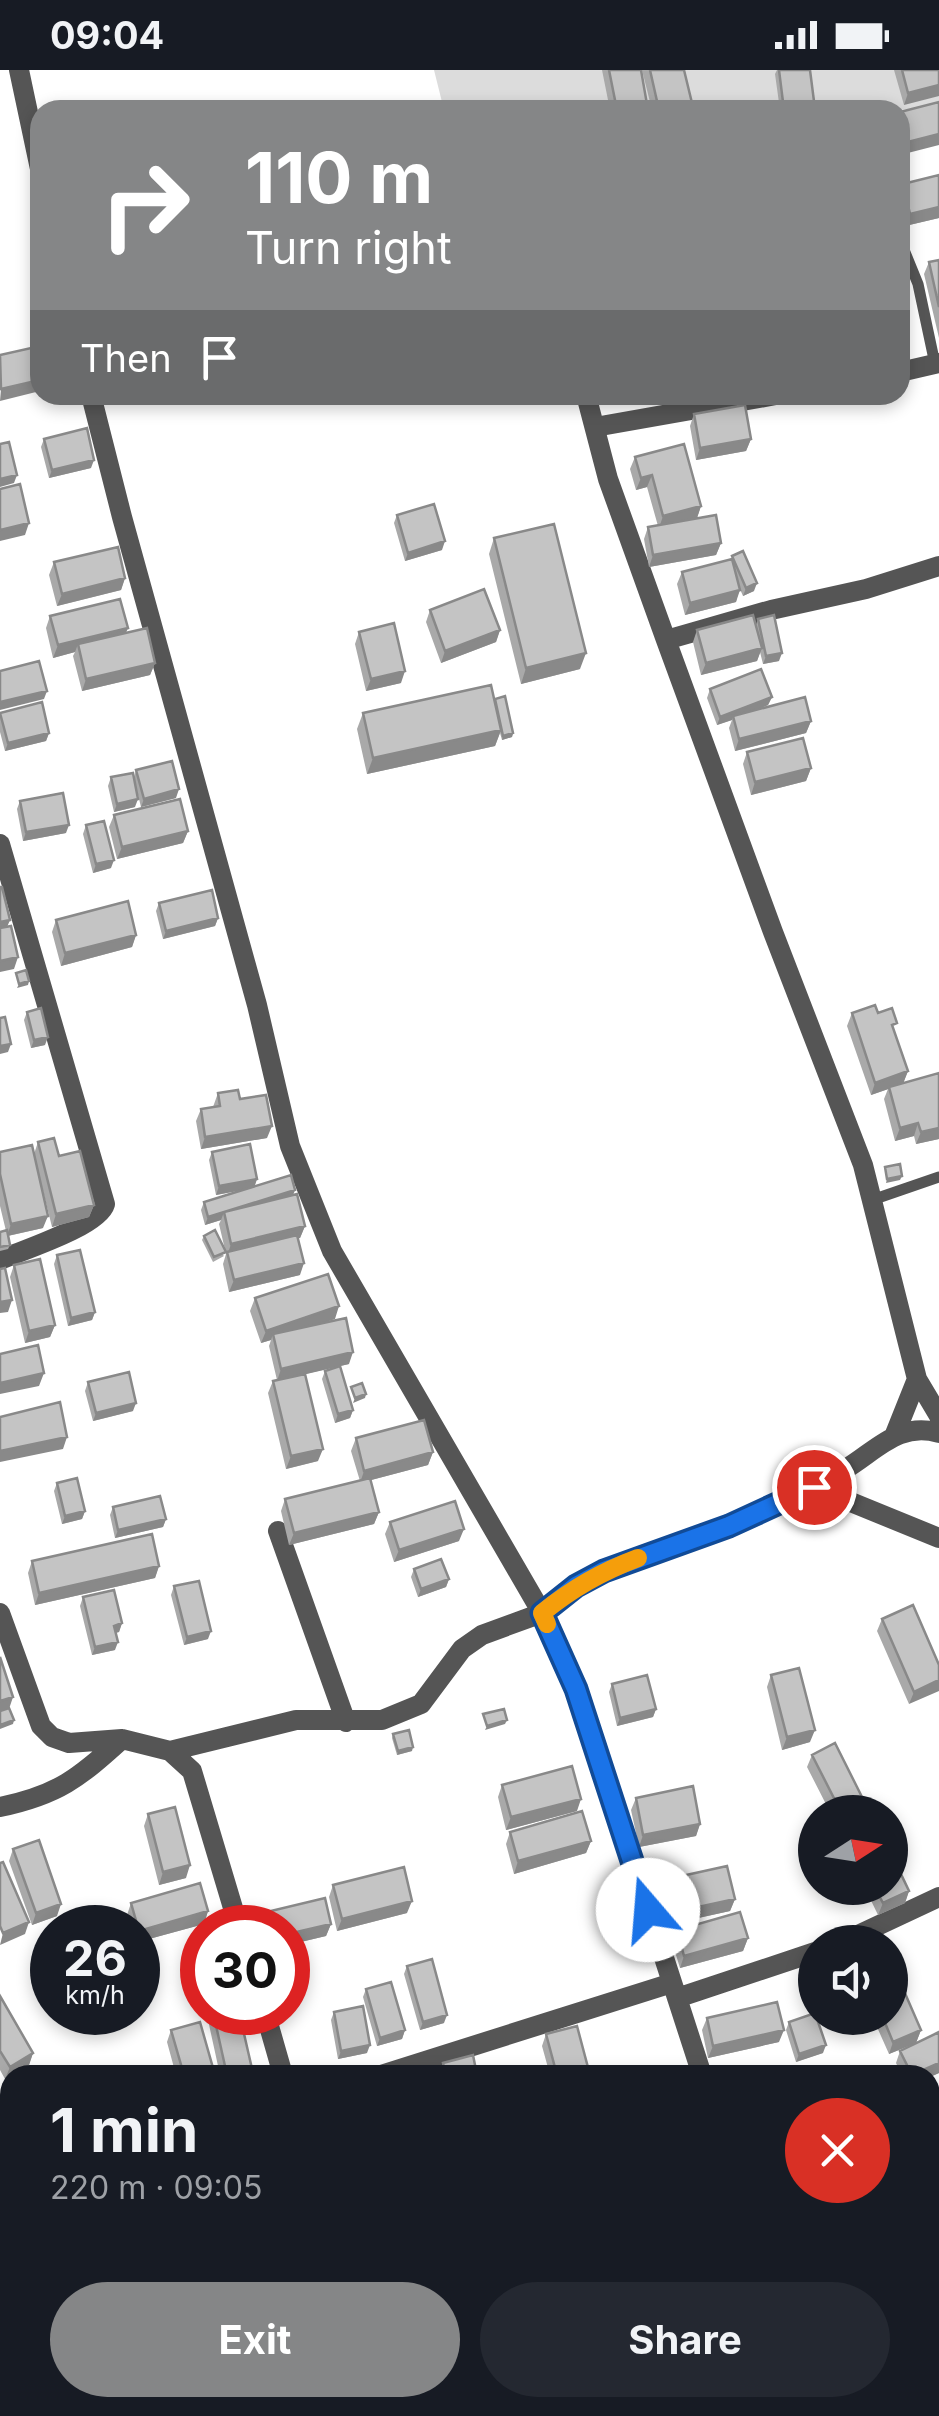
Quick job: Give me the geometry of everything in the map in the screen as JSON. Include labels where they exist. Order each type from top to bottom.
[{"type":"street","points":[[19,70],[30,122]]},
{"type":"street","points":[[910,370],[937,364]]},
{"type":"street","points":[[94,405],[257,1005],[290,1146],[332,1251],[542,1613],[576,1689],[699,2065]]},
{"type":"street","points":[[589,405],[608,479],[666,640],[863,1165],[917,1378],[939,1416]]},
{"type":"street","points":[[596,427],[720,405]]},
{"type":"street","points":[[666,640],[772,610],[866,590],[939,566]]},
{"type":"street","points":[[0,844],[105,1204],[100,1215],[85,1224],[0,1260]]},
{"type":"street","points":[[895,1434],[917,1378]]},
{"type":"street","points":[[0,1613],[41,1726],[69,1743],[122,1739],[170,1750],[296,1720],[382,1720],[421,1704],[462,1648],[542,1613],[576,1586],[604,1571],[729,1526],[814,1487],[895,1434],[926,1429],[939,1433]]},
{"type":"street","points":[[814,1487],[939,1538]]},
{"type":"street","points":[[278,1530],[346,1722]]},
{"type":"street","points":[[0,1808],[36,1800],[78,1780],[122,1739]]},
{"type":"street","points":[[170,1750],[192,1772],[233,1905]]},
{"type":"street","points":[[879,1925],[939,1897]]},
{"type":"street","points":[[416,2065],[798,1957]]},
{"type":"street","points":[[271,2035],[279,2065]]},
{"type":"lane","points":[[910,264],[937,364]]},
{"type":"lane","points":[[872,1200],[939,1177]]},
{"type":"shaded area","points":[[434,70],[939,70],[939,105],[910,109],[910,100],[442,100]]},
{"type":"building","points":[[609,70],[641,70],[646,100],[615,100]]},
{"type":"building","points":[[650,70],[684,70],[691,100],[657,100]]},
{"type":"building","points":[[779,70],[810,70],[814,100],[783,100]]},
{"type":"building","points":[[902,70],[939,70],[939,85],[908,93]]},
{"type":"building","points":[[939,102],[939,134],[910,141],[910,109]]},
{"type":"building","points":[[939,175],[939,207],[910,214],[910,182]]},
{"type":"building","points":[[939,260],[939,307],[929,262]]},
{"type":"building","points":[[30,348],[30,382],[1,389],[0,355]]},
{"type":"building","points":[[745,405],[751,439],[700,448],[694,414]]},
{"type":"building","points":[[87,428],[94,460],[52,470],[44,439]]},
{"type":"building","points":[[9,442],[17,475],[0,479],[0,444]]},
{"type":"building","points":[[684,444],[701,506],[663,516],[652,475],[641,478],[635,457]]},
{"type":"building","points":[[20,484],[29,523],[0,530],[0,489]]},
{"type":"building","points":[[434,504],[445,541],[408,553],[397,515]]},
{"type":"building","points":[[716,515],[721,543],[653,555],[648,527]]},
{"type":"building","points":[[554,524],[586,653],[526,668],[494,538]]},
{"type":"building","points":[[118,547],[125,578],[62,594],[54,562]]},
{"type":"building","points":[[743,551],[757,583],[746,588],[732,556]]},
{"type":"building","points":[[732,559],[740,590],[690,603],[682,572]]},
{"type":"building","points":[[484,589],[500,630],[445,651],[430,610]]},
{"type":"building","points":[[120,599],[128,628],[58,645],[50,616]]},
{"type":"building","points":[[753,615],[762,648],[706,663],[697,630]]},
{"type":"building","points":[[774,615],[782,653],[766,656],[758,619]]},
{"type":"building","points":[[394,623],[405,671],[371,679],[359,632]]},
{"type":"building","points":[[147,628],[155,663],[86,679],[78,644]]},
{"type":"building","points":[[39,661],[47,691],[0,702],[0,671]]},
{"type":"building","points":[[761,669],[772,697],[720,717],[710,689]]},
{"type":"building","points":[[491,685],[501,730],[373,758],[363,713]]},
{"type":"building","points":[[505,696],[513,733],[503,736],[495,699]]},
{"type":"building","points":[[805,697],[811,721],[739,739],[733,716]]},
{"type":"building","points":[[42,702],[49,733],[8,743],[0,713]]},
{"type":"building","points":[[803,738],[811,768],[755,782],[747,752]]},
{"type":"building","points":[[172,761],[179,789],[144,799],[136,770]]},
{"type":"building","points":[[133,773],[138,799],[117,804],[111,777]]},
{"type":"building","points":[[63,793],[69,825],[26,832],[20,801]]},
{"type":"building","points":[[180,799],[188,831],[122,847],[114,815]]},
{"type":"building","points":[[104,821],[114,860],[96,864],[86,825]]},
{"type":"building","points":[[0,887],[10,920],[0,922]]},
{"type":"building","points":[[212,890],[218,918],[166,931],[159,903]]},
{"type":"building","points":[[128,901],[136,935],[65,953],[56,920]]},
{"type":"building","points":[[11,926],[18,957],[0,961],[0,928]]},
{"type":"building","points":[[26,970],[29,981],[19,984],[16,973]]},
{"type":"building","points":[[875,1005],[878,1013],[892,1008],[897,1023],[892,1025],[908,1071],[875,1083],[852,1013]]},
{"type":"building","points":[[41,1008],[48,1037],[34,1040],[27,1012]]},
{"type":"building","points":[[5,1017],[11,1044],[0,1046],[0,1018]]},
{"type":"building","points":[[939,1073],[939,1128],[921,1132],[918,1123],[900,1128],[889,1087]]},
{"type":"building","points":[[238,1090],[240,1099],[266,1095],[272,1126],[205,1137],[201,1109],[220,1106],[218,1093]]},
{"type":"building","points":[[54,1138],[59,1156],[80,1151],[94,1205],[56,1214],[38,1142]]},
{"type":"building","points":[[250,1144],[257,1179],[219,1186],[212,1152]]},
{"type":"building","points":[[32,1145],[48,1216],[11,1224],[0,1174],[0,1152]]},
{"type":"building","points":[[900,1164],[902,1176],[887,1179],[885,1167]]},
{"type":"building","points":[[291,1175],[295,1190],[208,1217],[204,1202]]},
{"type":"building","points":[[297,1194],[305,1226],[231,1244],[224,1212]]},
{"type":"building","points":[[7,1230],[10,1245],[0,1247],[0,1232]]},
{"type":"building","points":[[215,1230],[226,1252],[214,1257],[204,1236]]},
{"type":"building","points":[[297,1235],[304,1263],[234,1280],[227,1252]]},
{"type":"building","points":[[80,1250],[95,1312],[71,1318],[57,1255]]},
{"type":"building","points":[[40,1259],[55,1325],[29,1331],[14,1265]]},
{"type":"building","points":[[5,1268],[12,1300],[0,1302],[0,1269]]},
{"type":"building","points":[[328,1274],[339,1306],[266,1331],[255,1298]]},
{"type":"building","points":[[346,1318],[353,1352],[281,1369],[273,1334]]},
{"type":"building","points":[[38,1345],[44,1373],[0,1383],[0,1354]]},
{"type":"building","points":[[340,1366],[353,1410],[338,1414],[325,1371]]},
{"type":"building","points":[[129,1372],[136,1403],[96,1413],[88,1382]]},
{"type":"building","points":[[305,1374],[323,1449],[291,1456],[273,1381]]},
{"type":"building","points":[[362,1383],[366,1394],[355,1398],[351,1387]]},
{"type":"building","points":[[60,1402],[67,1437],[0,1451],[0,1417]]},
{"type":"building","points":[[424,1420],[433,1452],[364,1471],[356,1438]]},
{"type":"building","points":[[77,1478],[85,1511],[65,1516],[57,1483]]},
{"type":"building","points":[[370,1478],[379,1512],[294,1533],[285,1499]]},
{"type":"building","points":[[160,1496],[166,1519],[118,1530],[113,1507]]},
{"type":"building","points":[[455,1501],[464,1529],[399,1550],[390,1522]]},
{"type":"building","points":[[152,1534],[159,1566],[39,1593],[32,1561]]},
{"type":"building","points":[[441,1559],[449,1579],[421,1589],[414,1569]]},
{"type":"building","points":[[199,1581],[211,1631],[187,1637],[174,1586]]},
{"type":"building","points":[[114,1590],[122,1623],[114,1626],[118,1642],[95,1647],[83,1597]]},
{"type":"building","points":[[913,1605],[939,1665],[939,1680],[914,1692],[882,1619]]},
{"type":"building","points":[[0,1657],[13,1697],[0,1701]]},
{"type":"building","points":[[799,1668],[815,1730],[787,1737],[771,1675]]},
{"type":"building","points":[[647,1675],[656,1709],[620,1718],[612,1684]]},
{"type":"building","points":[[9,1708],[14,1720],[0,1725],[0,1711]]},
{"type":"building","points":[[504,1709],[507,1720],[487,1726],[483,1714]]},
{"type":"building","points":[[409,1730],[413,1747],[398,1751],[393,1734]]},
{"type":"building","points":[[835,1743],[861,1795],[832,1795],[812,1755]]},
{"type":"building","points":[[572,1766],[581,1799],[511,1817],[502,1785]]},
{"type":"building","points":[[693,1786],[700,1824],[643,1835],[636,1798]]},
{"type":"building","points":[[175,1807],[190,1865],[163,1872],[148,1814]]},
{"type":"building","points":[[582,1811],[591,1841],[518,1861],[510,1832]]},
{"type":"building","points":[[39,1840],[61,1904],[33,1905],[13,1849]]},
{"type":"building","points":[[3,1862],[29,1922],[3,1933],[0,1863]]},
{"type":"building","points":[[727,1866],[735,1899],[666,1914],[659,1881]]},
{"type":"building","points":[[404,1867],[412,1901],[342,1919],[333,1885]]},
{"type":"building","points":[[200,1883],[206,1905],[180,1905],[180,1919],[160,1925],[160,1905],[131,1903]]},
{"type":"building","points":[[325,1898],[331,1924],[310,1929],[310,1905],[296,1905]]},
{"type":"building","points":[[740,1912],[748,1938],[684,1956],[677,1930]]},
{"type":"building","points":[[432,1959],[447,2015],[423,2022],[407,1966]]},
{"type":"building","points":[[391,1982],[405,2030],[380,2038],[366,1989]]},
{"type":"building","points":[[0,1996],[33,2053],[9,2065],[0,2051]]},
{"type":"building","points":[[908,2000],[921,2030],[893,2042],[890,2035],[908,2035]]},
{"type":"building","points":[[777,2002],[784,2030],[713,2046],[707,2018]]},
{"type":"building","points":[[363,2006],[370,2045],[341,2051],[334,2012]]},
{"type":"building","points":[[798,2019],[798,2035],[823,2035],[826,2045],[799,2054],[789,2022]]},
{"type":"building","points":[[577,2026],[587,2065],[554,2065],[546,2034]]},
{"type":"building","points":[[180,2028],[180,2035],[204,2035],[212,2065],[181,2065],[171,2030]]},
{"type":"building","points":[[939,2032],[939,2063],[907,2065],[900,2051]]},
{"type":"building","points":[[218,2035],[244,2035],[251,2065],[225,2065]]},
{"type":"building","points":[[473,2055],[475,2065],[444,2065]]},
{"type":"slow traffic","points":[[547,1624],[542,1613],[576,1586],[638,1558]]},
{"type":"route","points":[[648,1910],[576,1689],[542,1613],[576,1586],[604,1571],[729,1526],[814,1487]]}]
